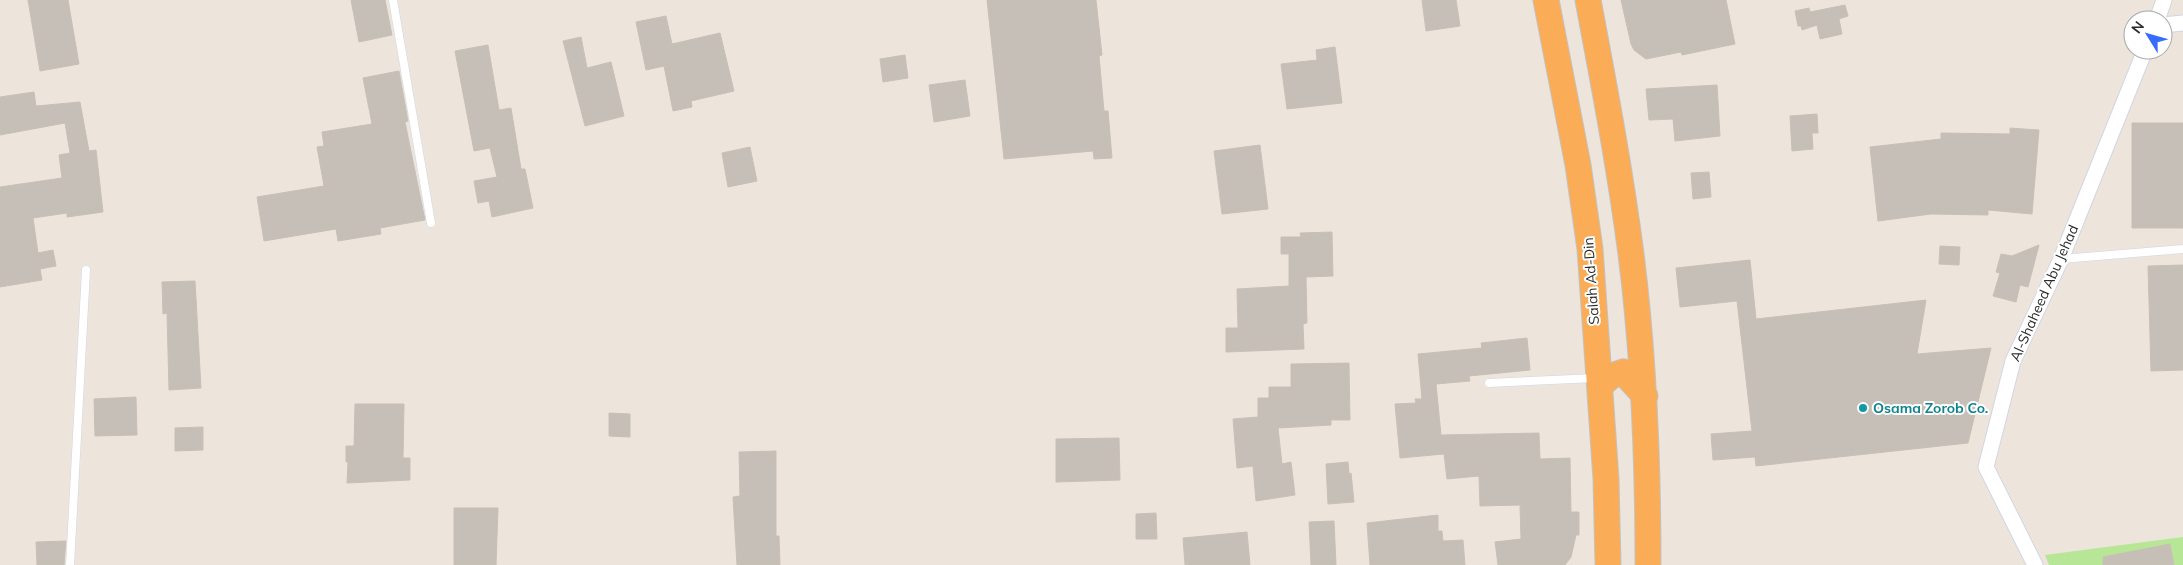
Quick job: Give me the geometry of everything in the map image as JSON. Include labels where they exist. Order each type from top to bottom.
[{"type":"highway","name":"Salah Ad-Din","points":[[1546,0],[1578,165],[1590,249],[1606,479],[1608,565]]},
{"type":"highway","points":[[1588,0],[1614,133],[1631,255],[1644,396],[1648,565]]},
{"type":"highway","points":[[1590,249],[1600,262],[1611,266],[1620,263],[1631,255]]},
{"type":"highway","points":[[1600,382],[1623,372],[1644,396]]},
{"type":"street","name":"Al-Shaheed Abu Jehad","points":[[2035,565],[1986,467],[2013,361],[2061,259],[2141,60]]},
{"type":"lane","points":[[393,0],[431,222]]},
{"type":"lane","points":[[2061,259],[2183,250]]},
{"type":"lane","points":[[70,565],[86,270]]},
{"type":"lane","points":[[1489,384],[1600,382]]},
{"type":"green space","points":[[2183,537],[2183,565],[2049,565],[2045,555]]},
{"type":"building","points":[[28,0],[68,0],[79,64],[40,71]]},
{"type":"building","points":[[351,0],[385,0],[392,35],[359,42]]},
{"type":"building","points":[[987,0],[1096,0],[1102,55],[1099,56],[1104,111],[1108,111],[1112,158],[1094,159],[1093,151],[1004,159]]},
{"type":"building","points":[[1422,0],[1456,0],[1460,26],[1426,31]]},
{"type":"building","points":[[1621,0],[1726,0],[1735,44],[1682,55],[1681,52],[1646,59],[1634,50],[1631,44]]},
{"type":"building","points":[[1845,5],[1848,16],[1839,19],[1842,34],[1820,39],[1817,25],[1802,30],[1801,26],[1798,26],[1795,11],[1809,8],[1810,12]]},
{"type":"building","points":[[666,16],[672,44],[720,33],[734,91],[691,101],[692,107],[673,111],[664,66],[646,70],[636,22]]},
{"type":"building","points":[[581,37],[587,68],[611,62],[624,116],[585,126],[563,41]]},
{"type":"building","points":[[488,45],[499,110],[511,108],[521,169],[525,169],[533,208],[492,217],[489,201],[478,203],[474,181],[497,177],[490,148],[474,151],[455,51]]},
{"type":"building","points":[[1335,47],[1342,103],[1287,109],[1281,64],[1317,60],[1316,50]]},
{"type":"building","points":[[905,55],[908,78],[883,82],[880,59]]},
{"type":"building","points":[[399,71],[408,121],[405,122],[425,220],[380,228],[381,234],[338,241],[336,229],[264,241],[257,197],[324,186],[317,147],[324,146],[322,132],[372,124],[363,78]]},
{"type":"building","points":[[965,80],[970,116],[934,122],[929,85]]},
{"type":"building","points":[[1717,85],[1720,136],[1675,141],[1673,119],[1649,120],[1646,89]]},
{"type":"building","points":[[34,92],[36,106],[80,102],[89,151],[96,150],[103,212],[67,217],[67,213],[33,218],[38,253],[53,250],[56,266],[40,269],[42,280],[0,287],[0,187],[62,178],[59,155],[70,153],[65,123],[0,135],[0,97]]},
{"type":"building","points":[[1817,114],[1818,133],[1812,133],[1813,149],[1792,151],[1790,116]]},
{"type":"building","points":[[2132,123],[2183,123],[2183,228],[2132,228]]},
{"type":"building","points":[[2010,128],[2039,130],[2032,214],[1988,210],[1988,215],[1931,214],[1878,221],[1870,147],[1941,139],[1941,133],[2010,134]]},
{"type":"building","points":[[1260,145],[1268,209],[1222,214],[1214,151]]},
{"type":"building","points":[[750,147],[757,181],[728,187],[722,153]]},
{"type":"building","points":[[1709,172],[1711,197],[1693,199],[1691,173]]},
{"type":"building","points":[[1332,232],[1333,276],[1306,277],[1307,323],[1303,324],[1304,349],[1226,352],[1226,328],[1238,328],[1237,289],[1289,286],[1289,254],[1281,254],[1281,237],[1301,237],[1300,233]]},
{"type":"building","points":[[2039,245],[2028,287],[2020,285],[2016,302],[1993,296],[2000,273],[1996,272],[2001,254],[2012,256]]},
{"type":"building","points":[[1940,246],[1960,247],[1959,265],[1939,264]]},
{"type":"building","name":"Osama Zorob Co.","points":[[1750,260],[1756,319],[1926,300],[1917,354],[1991,348],[1968,443],[1756,466],[1755,457],[1713,460],[1711,434],[1752,431],[1737,301],[1680,307],[1676,268]]},
{"type":"building","points":[[2183,265],[2183,370],[2151,371],[2148,266]]},
{"type":"building","points":[[195,281],[201,388],[169,390],[167,313],[163,314],[162,282]]},
{"type":"building","points":[[1527,338],[1530,370],[1469,376],[1470,381],[1436,384],[1441,435],[1539,433],[1540,459],[1570,458],[1571,512],[1579,512],[1579,535],[1576,535],[1571,557],[1565,565],[1498,565],[1495,542],[1521,539],[1520,505],[1480,506],[1479,476],[1447,479],[1444,454],[1400,458],[1395,404],[1416,403],[1415,399],[1422,399],[1418,354],[1482,348],[1481,343]]},
{"type":"building","points":[[1349,363],[1350,420],[1331,420],[1331,425],[1278,428],[1282,464],[1291,462],[1295,495],[1256,501],[1253,466],[1237,468],[1233,419],[1258,417],[1258,398],[1269,398],[1269,387],[1291,387],[1291,364]]},
{"type":"building","points":[[136,397],[137,435],[95,436],[94,399]]},
{"type":"building","points":[[355,404],[404,404],[403,458],[410,458],[410,480],[347,483],[348,462],[346,462],[346,446],[354,446]]},
{"type":"building","points":[[609,413],[630,414],[630,437],[609,436]]},
{"type":"building","points":[[203,427],[203,450],[175,451],[175,428]]},
{"type":"building","points":[[1119,438],[1120,480],[1056,482],[1056,439]]},
{"type":"building","points":[[776,451],[776,536],[779,536],[780,565],[737,565],[733,497],[740,496],[739,452]]},
{"type":"building","points":[[1348,462],[1354,502],[1328,504],[1326,464]]},
{"type":"building","points":[[454,508],[498,508],[496,565],[454,565]]},
{"type":"building","points":[[1156,513],[1157,539],[1136,539],[1136,514]]},
{"type":"building","points":[[1438,515],[1438,531],[1442,531],[1443,541],[1463,540],[1465,565],[1370,565],[1367,523]]},
{"type":"building","points":[[1334,521],[1336,565],[1311,565],[1309,522]]},
{"type":"building","points":[[1247,532],[1250,565],[1185,565],[1183,538]]},
{"type":"building","points":[[66,541],[64,565],[37,565],[36,542]]},
{"type":"building","points":[[2170,544],[2174,565],[2103,565],[2103,557]]},
{"type":"place","name":"Osama Zorob Co.","points":[[1863,408]]}]
